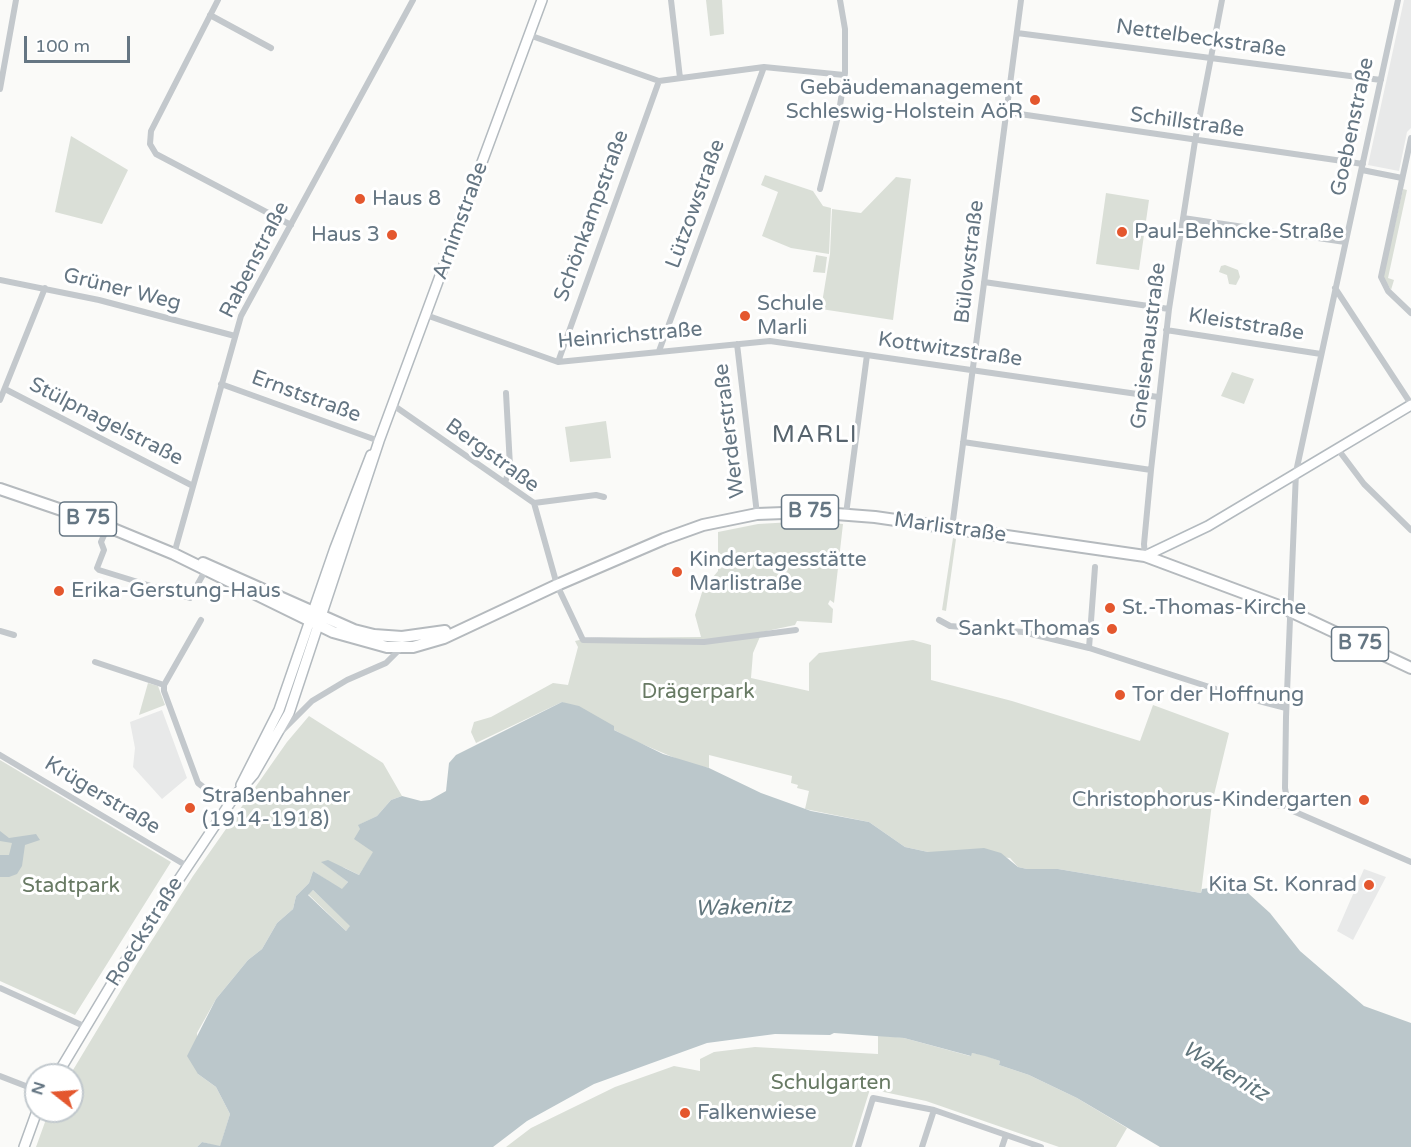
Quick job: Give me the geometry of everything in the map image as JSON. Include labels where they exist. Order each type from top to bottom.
[{"type":"main road","name":"Arnimstraße","points":[[285,692],[316,618],[542,0]]},
{"type":"main road","points":[[1145,556],[1208,525],[1411,404]]},
{"type":"main road","name":"B 75","points":[[0,489],[108,526],[174,554],[237,576],[351,639],[401,647],[426,640]]},
{"type":"main road","name":"Marlistraße","points":[[426,640],[468,625],[664,539],[703,525],[757,514],[810,512],[846,514],[1145,556]]},
{"type":"main road","name":"B 75","points":[[174,554],[205,571],[316,618],[374,635],[426,640]]},
{"type":"main road","name":"B 75","points":[[1145,556],[1290,611],[1411,668]]},
{"type":"main road","name":"Arnimstraße","points":[[295,698],[316,618]]},
{"type":"main road","name":"Roeckstraße","points":[[64,1063],[187,866],[237,792],[264,743],[285,692]]},
{"type":"main road","name":"Roeckstraße","points":[[237,792],[254,774],[278,735],[295,698]]},
{"type":"main road","points":[[24,1147],[33,1123]]},
{"type":"street","points":[[0,89],[16,0]]},
{"type":"street","points":[[218,0],[151,131],[150,144],[156,154],[291,225]]},
{"type":"street","name":"Rabenstraße","points":[[174,554],[241,316],[413,0]]},
{"type":"street","points":[[671,0],[680,78]]},
{"type":"street","points":[[820,189],[839,112],[844,75],[845,29],[840,0]]},
{"type":"street","name":"Bülowstraße","points":[[952,528],[1021,0]]},
{"type":"street","name":"Gneisenaustraße","points":[[1145,556],[1144,536],[1166,330],[1195,141],[1222,0]]},
{"type":"street","name":"Goebenstraße","points":[[1288,806],[1285,788],[1296,472],[1398,0]]},
{"type":"street","points":[[210,15],[271,48]]},
{"type":"street","name":"Nettelbeckstraße","points":[[1017,33],[1381,80]]},
{"type":"street","points":[[530,35],[659,81],[764,67],[844,75]]},
{"type":"street","name":"Lützowstraße","points":[[659,351],[764,67]]},
{"type":"street","name":"Schönkampstraße","points":[[558,362],[659,81]]},
{"type":"street","name":"Schillstraße","points":[[1006,112],[1362,167],[1402,178]]},
{"type":"street","points":[[1411,138],[1381,277],[1388,291],[1411,313]]},
{"type":"street","points":[[1183,218],[1345,242]]},
{"type":"street","name":"Grüner Weg","points":[[0,279],[45,288],[235,336]]},
{"type":"street","points":[[984,282],[1169,309]]},
{"type":"street","points":[[0,400],[45,288]]},
{"type":"street","points":[[1335,288],[1411,404]]},
{"type":"street","name":"Heinrichstraße","points":[[426,315],[558,362],[737,344]]},
{"type":"street","name":"Kleiststraße","points":[[1166,330],[1321,354]]},
{"type":"street","name":"Kottwitzstraße","points":[[737,344],[770,341],[1158,397]]},
{"type":"street","name":"Werderstraße","points":[[737,344],[757,514]]},
{"type":"street","points":[[846,514],[867,355]]},
{"type":"street","name":"Ernststraße","points":[[221,384],[379,441]]},
{"type":"street","name":"Stülpnagelstraße","points":[[5,389],[193,486]]},
{"type":"street","points":[[505,483],[510,466],[506,393]]},
{"type":"street","name":"Bergstraße","points":[[393,405],[534,503],[556,585],[583,640],[704,642],[796,630]]},
{"type":"street","points":[[963,442],[1151,470]]},
{"type":"street","points":[[1337,448],[1364,484],[1411,530]]},
{"type":"street","points":[[534,503],[596,495],[604,497]]},
{"type":"street","points":[[108,526],[101,542],[104,549],[98,569],[189,598],[205,571]]},
{"type":"street","points":[[1089,648],[1095,567]]},
{"type":"street","points":[[201,620],[164,685],[198,783],[228,806]]},
{"type":"street","points":[[939,620],[950,627],[1023,632],[1089,648],[1228,693],[1287,708]]},
{"type":"street","points":[[0,631],[14,635]]},
{"type":"street","points":[[285,692],[309,703],[337,685],[386,663],[401,647]]},
{"type":"street","points":[[95,662],[164,685]]},
{"type":"street","name":"Roeckstraße","points":[[278,735],[309,703]]},
{"type":"street","name":"Krügerstraße","points":[[0,754],[187,866]]},
{"type":"street","points":[[1206,800],[1288,806],[1293,811],[1411,862]]},
{"type":"street","points":[[0,988],[86,1027]]},
{"type":"street","points":[[0,1076],[24,1085]]},
{"type":"street","points":[[858,1147],[873,1098],[934,1110],[1041,1147]]},
{"type":"street","points":[[922,1147],[934,1110]]},
{"type":"street","points":[[1002,1147],[1006,1135]]},
{"type":"shaded area","points":[[1404,0],[1411,0],[1411,128],[1407,132],[1399,171],[1368,165]]},
{"type":"shaded area","points":[[162,710],[187,778],[162,799],[133,767],[135,748],[130,722]]},
{"type":"shaded area","points":[[1364,869],[1386,877],[1353,940],[1337,931]]},
{"type":"green space","points":[[706,0],[722,0],[724,34],[710,36]]},
{"type":"green space","points":[[71,136],[128,170],[102,224],[55,212]]},
{"type":"green space","points":[[765,175],[813,191],[823,206],[831,208],[829,254],[791,248],[762,236],[778,192],[761,185]]},
{"type":"green space","points":[[896,177],[911,179],[893,320],[821,309],[830,254],[832,209],[861,213]]},
{"type":"green space","points":[[1403,189],[1407,190],[1388,278],[1394,280],[1391,290],[1383,277]]},
{"type":"green space","name":"Paul-Behncke-Straße","points":[[1106,193],[1149,200],[1139,270],[1096,264]]},
{"type":"green space","points":[[816,255],[827,257],[825,273],[813,272]]},
{"type":"green space","points":[[1225,265],[1238,270],[1240,277],[1236,285],[1229,284],[1227,275],[1219,272],[1221,266]]},
{"type":"green space","points":[[1232,372],[1254,379],[1244,404],[1221,396]]},
{"type":"green space","points":[[606,421],[611,458],[570,462],[565,427]]},
{"type":"green space","name":"Drägerpark","points":[[810,521],[843,524],[834,603],[830,600],[828,604],[833,609],[832,623],[797,621],[795,625],[762,632],[753,653],[751,678],[809,691],[809,663],[819,653],[913,640],[931,645],[931,680],[1012,701],[1140,741],[1153,705],[1229,733],[1212,803],[1201,893],[1058,869],[1027,869],[1018,867],[1010,858],[956,852],[928,852],[905,847],[869,822],[805,809],[809,791],[797,788],[798,785],[791,783],[792,776],[709,755],[709,768],[689,764],[635,741],[562,702],[476,743],[471,732],[474,722],[491,717],[553,683],[568,685],[578,647],[575,641],[588,638],[701,637],[695,615],[703,589],[718,571],[718,532],[758,524]]},
{"type":"green space","points":[[953,538],[956,539],[946,611],[942,610]]},
{"type":"green space","points":[[148,683],[158,686],[165,705],[139,715]]},
{"type":"green space","points":[[309,716],[383,763],[402,796],[391,800],[377,816],[359,825],[374,852],[359,875],[345,868],[322,862],[348,882],[342,890],[313,871],[309,883],[296,896],[293,909],[277,923],[262,949],[248,960],[216,999],[197,1033],[198,1074],[216,1087],[230,1114],[220,1147],[202,1142],[197,1147],[36,1147],[45,1123],[84,1123],[84,1063],[77,1063],[193,876],[287,742]]},
{"type":"green space","name":"Stadtpark","points":[[0,760],[171,862],[75,1015],[0,981]]},
{"type":"green space","points":[[313,890],[351,926],[346,931],[308,894]]},
{"type":"green space","name":"Schulgarten","points":[[878,1035],[904,1038],[970,1056],[972,1053],[984,1055],[1000,1061],[999,1065],[1029,1075],[1077,1098],[1127,1128],[1116,1147],[1059,1147],[926,1101],[870,1089],[852,1147],[506,1147],[531,1128],[615,1087],[674,1066],[700,1071],[700,1059],[714,1052],[755,1047],[878,1054]]},
{"type":"water","name":"Wakenitz","points":[[562,702],[579,706],[614,726],[614,730],[663,754],[709,768],[761,793],[811,811],[869,822],[905,847],[928,852],[984,848],[1001,853],[1018,867],[1027,869],[1058,869],[1201,893],[1202,889],[1238,884],[1270,913],[1300,951],[1364,1006],[1411,1023],[1411,1147],[1160,1147],[1077,1098],[1029,1075],[999,1065],[1000,1061],[972,1053],[971,1056],[904,1038],[834,1033],[830,1035],[775,1034],[707,1043],[594,1084],[527,1121],[493,1147],[197,1147],[202,1142],[220,1146],[230,1114],[216,1087],[198,1074],[187,1056],[216,999],[248,960],[262,949],[277,923],[293,909],[296,896],[309,883],[313,871],[342,889],[348,882],[321,862],[328,860],[359,875],[373,852],[354,839],[360,829],[358,825],[377,816],[391,800],[402,796],[421,801],[430,800],[446,791],[449,763],[456,755]],"holes":[[[313,890],[350,926],[346,931],[308,895]]]},
{"type":"water","points":[[0,831],[9,838],[36,834],[40,840],[25,845],[22,866],[17,874],[9,877],[0,877],[0,855],[9,855],[12,843],[0,841]]},
{"type":"place","name":"Gebäudemanagement Schleswig-Holstein AöR","points":[[1035,100]]},
{"type":"place","name":"Haus 8","points":[[360,199]]},
{"type":"place","name":"Paul-Behncke-Straße","points":[[1122,232]]},
{"type":"place","name":"Haus 3","points":[[392,235]]},
{"type":"place","name":"Schule Marli","points":[[745,316]]},
{"type":"place","name":"Kindertagesstätte Marlistraße","points":[[677,572]]},
{"type":"place","name":"Erika-Gerstung-Haus","points":[[59,591]]},
{"type":"place","name":"St.-Thomas-Kirche","points":[[1110,608]]},
{"type":"place","name":"Sankt Thomas","points":[[1112,629]]},
{"type":"place","name":"Tor der Hoffnung","points":[[1120,695]]},
{"type":"place","name":"Christophorus-Kindergarten","points":[[1364,800]]},
{"type":"place","name":"Straßenbahner (1914-1918)","points":[[190,808]]},
{"type":"place","name":"Kita St. Konrad","points":[[1369,885]]},
{"type":"place","name":"Falkenwiese","points":[[685,1113]]},
{"type":"district","name":"MARLI","points":[[815,436]]}]
